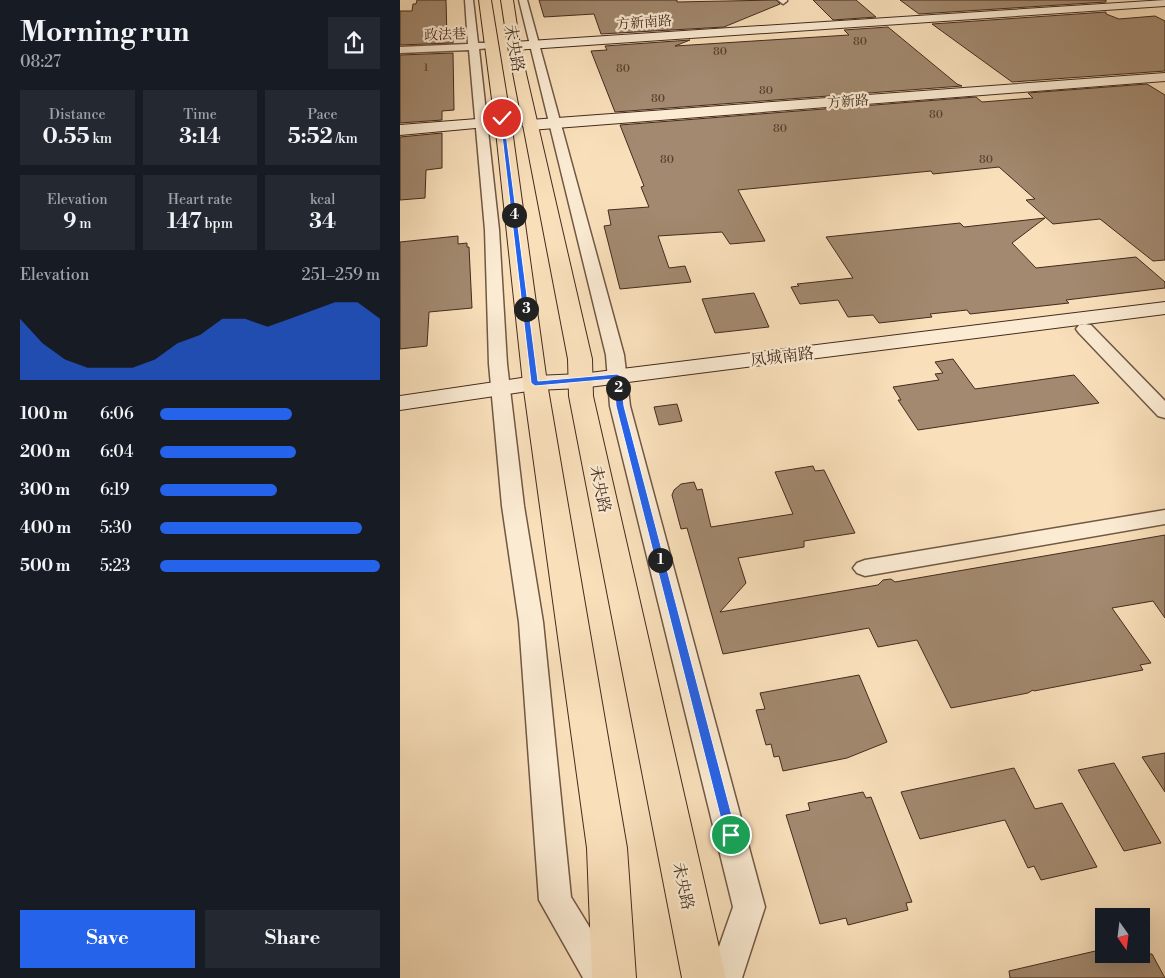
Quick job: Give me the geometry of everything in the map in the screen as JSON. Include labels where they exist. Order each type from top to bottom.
[{"type":"main road","name":"未央路","points":[[485,0],[510,44],[542,124],[580,359],[581,388],[704,978]]},
{"type":"main road","name":"未央路","points":[[507,0],[510,44],[492,123],[607,848],[614,978]]},
{"type":"street","points":[[470,0],[510,44]]},
{"type":"street","points":[[510,44],[523,0]]},
{"type":"street","points":[[1141,1],[1165,14]]},
{"type":"street","name":"方新南路","points":[[510,44],[1141,1],[1165,3]]},
{"type":"street","name":"政法巷","points":[[400,50],[510,44]]},
{"type":"street","name":"方新路","points":[[542,124],[1165,77]]},
{"type":"street","points":[[400,130],[492,123],[494,319],[513,506],[531,622],[555,900],[602,978]]},
{"type":"street","points":[[542,124],[615,355],[620,406],[749,907],[725,978]]},
{"type":"street","name":"凤城南路","points":[[618,384],[1165,308]]},
{"type":"street","name":"凤城南路","points":[[400,403],[501,388],[536,392],[618,384],[1165,319]]},
{"type":"street","points":[[1084,329],[1165,412]]},
{"type":"street","points":[[865,568],[1165,517]]},
{"type":"building","points":[[417,0],[446,0],[447,38],[453,38],[453,43],[400,45],[400,11],[412,11],[413,4],[416,4]]},
{"type":"building","points":[[539,0],[677,0],[677,2],[776,0],[780,4],[724,27],[601,34],[594,14],[544,17]]},
{"type":"building","points":[[813,0],[856,0],[876,17],[833,20]]},
{"type":"building","points":[[900,0],[1106,0],[1106,2],[919,14]]},
{"type":"building","points":[[1106,12],[1106,14],[1119,19],[1155,16],[1165,21],[1165,71],[1012,82],[932,24]]},
{"type":"building","points":[[888,27],[957,84],[962,86],[615,112],[591,51],[607,50],[605,46],[690,40],[675,46],[849,35],[844,30]]},
{"type":"building","points":[[453,53],[454,110],[442,111],[442,120],[400,123],[400,55]]},
{"type":"building","points":[[1147,84],[1165,95],[1165,260],[1153,261],[1100,219],[1053,224],[1026,200],[1035,199],[999,167],[933,174],[931,171],[738,190],[765,241],[730,244],[722,232],[658,236],[669,268],[685,266],[691,282],[620,289],[604,226],[611,225],[608,210],[649,207],[641,187],[644,186],[620,125],[976,97],[982,102],[1033,98],[1028,93]]},
{"type":"building","points":[[442,133],[442,168],[426,170],[425,198],[400,200],[400,137]]},
{"type":"building","points":[[1045,218],[1012,243],[1036,268],[1136,257],[1165,282],[1165,288],[1066,300],[1069,303],[970,314],[967,310],[930,314],[932,317],[879,323],[873,315],[848,317],[838,300],[800,304],[791,287],[799,286],[797,284],[853,278],[826,237],[960,223],[964,227]]},
{"type":"building","points":[[458,236],[458,244],[467,243],[467,247],[469,247],[472,308],[429,312],[427,346],[400,349],[400,242]]},
{"type":"building","points":[[754,293],[769,327],[715,333],[702,299]]},
{"type":"building","points":[[953,359],[975,389],[1074,375],[1099,403],[918,430],[898,400],[901,400],[893,387],[939,380],[935,374],[943,373],[935,362]]},
{"type":"building","points":[[677,404],[682,421],[659,425],[654,407]]},
{"type":"building","points":[[813,466],[815,471],[824,470],[855,533],[804,541],[804,547],[738,558],[746,583],[720,612],[878,585],[883,580],[891,579],[895,582],[1165,535],[1165,618],[1153,601],[1112,608],[1151,663],[1140,665],[1143,670],[1033,690],[1028,693],[951,708],[917,640],[878,647],[869,628],[723,654],[687,528],[681,529],[672,495],[674,490],[681,484],[694,482],[697,490],[702,489],[711,527],[793,514],[775,472]]},
{"type":"building","points":[[859,675],[887,742],[847,758],[783,771],[779,756],[774,757],[771,744],[766,745],[756,710],[765,709],[760,693]]},
{"type":"building","points":[[1165,753],[1165,792],[1142,757]]},
{"type":"building","points":[[1114,763],[1161,843],[1124,851],[1078,770]]},
{"type":"building","points":[[1014,768],[1035,809],[1062,803],[1097,867],[1041,880],[1034,866],[1028,868],[1005,820],[920,839],[901,792]]},
{"type":"building","points":[[863,792],[866,798],[871,797],[912,902],[906,903],[908,910],[848,925],[846,918],[820,924],[786,815],[810,810],[808,803]]},
{"type":"building","points":[[1095,951],[1095,963],[1150,963],[1150,954],[1152,954],[1165,978],[1010,978],[1009,971]]},
{"type":"route","points":[[502,118],[535,383],[581,381],[617,376],[620,406],[731,835]]}]
